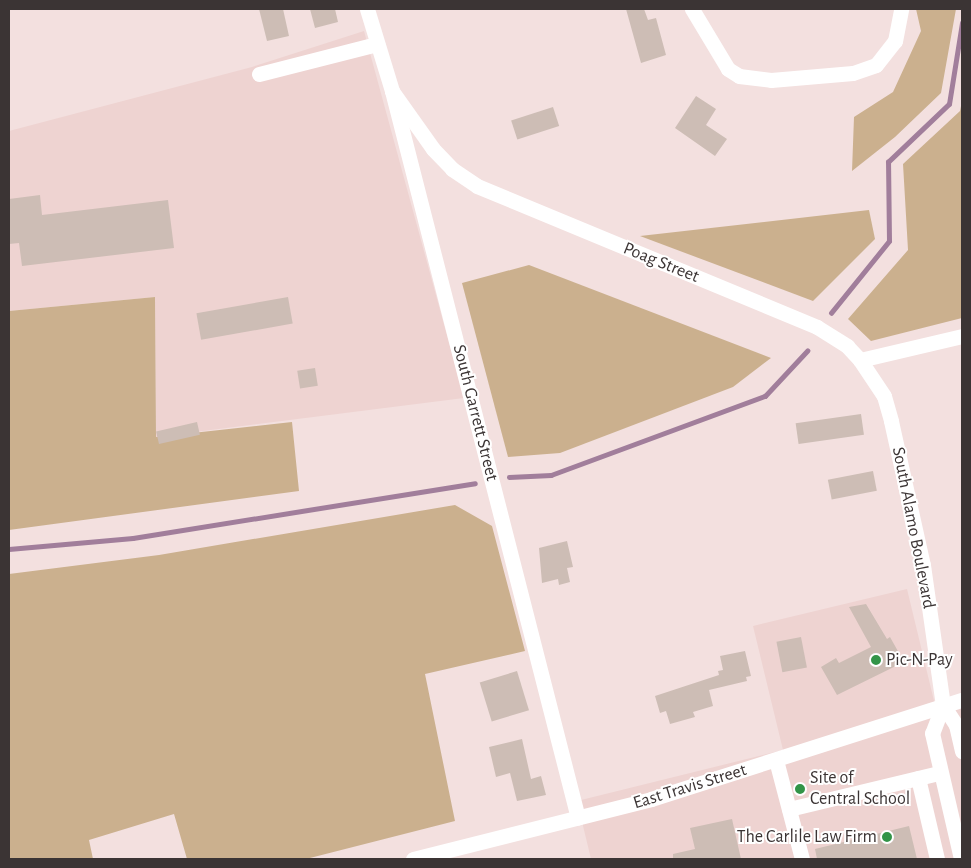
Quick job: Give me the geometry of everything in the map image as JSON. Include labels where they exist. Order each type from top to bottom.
[{"type":"street","name":"South Garrett Street","points":[[367,9],[392,91],[578,818]]},
{"type":"street","points":[[692,9],[728,69],[739,76],[771,80],[852,73],[876,65],[895,41],[901,9]]},
{"type":"street","points":[[259,74],[377,44]]},
{"type":"street","name":"Poag Street","points":[[392,91],[432,149],[452,169],[478,186],[817,327],[847,346],[860,360]]},
{"type":"street","points":[[860,360],[962,336]]},
{"type":"street","name":"South Alamo Boulevard","points":[[860,360],[884,396],[891,421],[923,565],[943,705],[956,725],[962,751]]},
{"type":"street","name":"East Travis Street","points":[[413,859],[455,854],[651,799],[962,700]]},
{"type":"street","name":"South Alamo Boulevard","points":[[943,705],[932,733],[939,773],[961,859]]},
{"type":"street","points":[[776,760],[802,859]]},
{"type":"street","points":[[789,809],[939,773]]},
{"type":"street","points":[[918,778],[938,859]]},
{"type":"shaded area","points":[[916,9],[956,9],[941,93],[895,137],[852,171],[854,117],[893,92],[921,31]]},
{"type":"shaded area","points":[[364,31],[464,398],[156,437],[155,297],[9,311],[9,131],[252,67]]},
{"type":"shaded area","points":[[962,101],[962,318],[871,341],[848,319],[908,250],[903,164],[960,111]]},
{"type":"shaded area","points":[[869,210],[875,239],[813,301],[640,236]]},
{"type":"shaded area","points":[[529,265],[771,358],[733,387],[560,453],[508,457],[462,283]]},
{"type":"shaded area","points":[[155,297],[156,437],[292,422],[299,491],[9,530],[9,311]]},
{"type":"shaded area","points":[[455,505],[492,526],[525,651],[425,674],[455,821],[306,859],[187,859],[174,814],[89,840],[93,859],[9,859],[9,574],[159,555]]},
{"type":"shaded area","points":[[907,589],[935,705],[962,699],[962,859],[591,859],[577,801],[783,750],[753,626]]},
{"type":"building","points":[[259,9],[283,9],[289,36],[267,41]]},
{"type":"building","points":[[310,9],[335,9],[338,22],[315,28]]},
{"type":"building","points":[[626,9],[644,9],[648,20],[656,18],[666,55],[641,63]]},
{"type":"building","points":[[696,96],[716,109],[706,125],[727,139],[715,156],[675,128]]},
{"type":"building","points":[[553,107],[559,126],[517,140],[511,121]]},
{"type":"building","points":[[40,195],[42,215],[168,200],[174,248],[22,266],[19,243],[9,244],[9,199]]},
{"type":"building","points":[[288,297],[293,324],[201,340],[196,313]]},
{"type":"building","points":[[315,368],[318,386],[300,389],[297,371]]},
{"type":"building","points":[[861,414],[864,435],[799,444],[796,423]]},
{"type":"building","points":[[197,422],[200,435],[159,444],[156,431]]},
{"type":"building","points":[[873,471],[877,491],[832,499],[828,480]]},
{"type":"building","points":[[567,541],[573,567],[567,568],[570,582],[559,585],[558,579],[542,583],[539,548]]},
{"type":"building","points":[[866,604],[887,639],[890,637],[904,662],[837,695],[821,667],[836,658],[839,663],[871,647],[849,607]]},
{"type":"building","points":[[801,637],[807,667],[782,672],[776,642]]},
{"type":"building","points":[[745,651],[751,676],[746,677],[747,681],[709,690],[713,706],[693,712],[695,717],[670,724],[666,711],[660,713],[655,696],[719,675],[718,671],[723,670],[720,656]]},
{"type":"building","points":[[517,671],[529,710],[492,722],[480,682]]},
{"type":"building","points":[[522,739],[531,779],[541,776],[546,795],[517,801],[510,773],[496,777],[489,747]]},
{"type":"building","points":[[732,819],[741,859],[673,859],[673,854],[695,849],[690,828]]},
{"type":"building","name":"The Carlile Law Firm","points":[[909,826],[917,859],[817,859],[815,849]]},
{"type":"waterway","points":[[831,313],[889,241],[888,162],[949,104],[962,23]]},
{"type":"waterway","points":[[509,477],[551,475],[765,396],[807,351]]},
{"type":"waterway","points":[[9,549],[133,538],[475,483]]},
{"type":"place","name":"Pic-N-Pay","points":[[876,660]]},
{"type":"place","name":"Site of Central School","points":[[800,789]]},
{"type":"place","name":"The Carlile Law Firm","points":[[887,837]]}]
